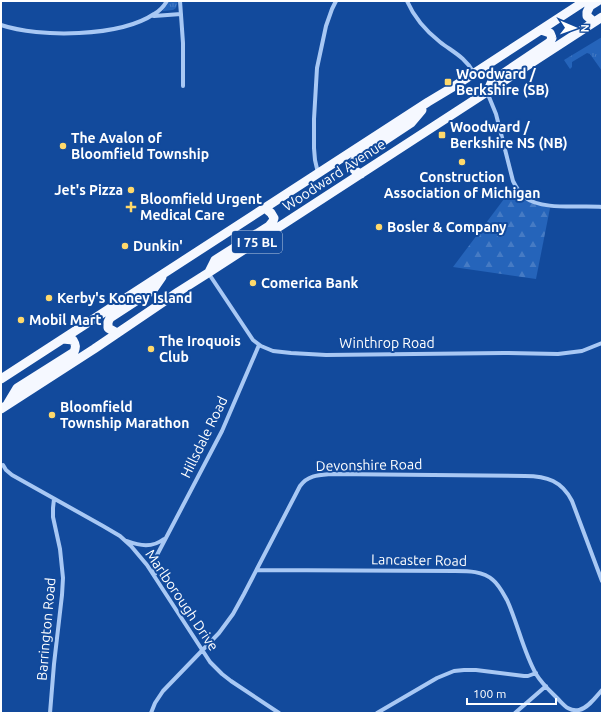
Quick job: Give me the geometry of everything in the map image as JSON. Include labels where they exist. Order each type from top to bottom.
[{"type":"main road","name":"Woodward Avenue","points":[[1,379],[585,1]]},
{"type":"main road","points":[[598,1],[590,6],[587,12],[587,16],[598,20]]},
{"type":"main road","name":"Woodward Avenue","points":[[3,408],[178,292],[598,20]]},
{"type":"main road","points":[[487,92],[492,81],[550,42],[552,38],[550,33],[541,30]]},
{"type":"main road","points":[[361,174],[352,167],[355,160],[410,123],[428,102]]},
{"type":"main road","points":[[208,273],[215,260],[269,226],[274,218],[265,208]]},
{"type":"main road","points":[[117,333],[108,328],[110,318],[153,290],[165,273]]},
{"type":"main road","points":[[3,408],[17,388],[74,352],[76,344],[73,340],[63,339]]},
{"type":"street","points":[[1,25],[31,32],[97,32],[118,28],[149,17],[159,10],[167,1]]},
{"type":"street","points":[[180,1],[182,14],[183,86]]},
{"type":"street","points":[[318,173],[314,148],[316,75],[324,35],[330,13],[336,1]]},
{"type":"street","points":[[407,1],[425,29],[464,59],[474,73]]},
{"type":"street","points":[[149,17],[182,14]]},
{"type":"street","points":[[487,92],[497,118],[513,181],[519,192],[528,200],[550,206],[602,208]]},
{"type":"street","points":[[208,273],[253,340],[259,345]]},
{"type":"street","name":"Winthrop Road","points":[[259,345],[273,351],[321,354],[558,354],[582,351],[602,343]]},
{"type":"street","name":"Hillsdale Road","points":[[156,578],[154,564],[157,555],[222,431],[259,345]]},
{"type":"street","name":"Marlborough Drive","points":[[3,465],[12,476],[96,522],[124,540],[142,558],[210,662],[226,677],[279,713]]},
{"type":"street","name":"Devonshire Road","points":[[151,713],[159,697],[168,686],[219,633],[229,620],[257,570],[300,486],[310,477],[331,474],[542,477],[553,481],[568,493],[602,581]]},
{"type":"street","name":"Barrington Road","points":[[50,713],[63,578],[60,549],[53,517],[54,499]]},
{"type":"street","points":[[124,540],[134,544],[146,546],[156,544],[166,537]]},
{"type":"street","name":"Lancaster Road","points":[[257,570],[455,571],[472,572],[485,575],[495,582],[504,595],[516,620],[536,673],[565,706],[570,709],[580,710],[602,690]]},
{"type":"street","points":[[377,713],[437,678],[454,671],[476,670],[524,676],[536,673]]},
{"type":"street","points":[[515,713],[546,686]]},
{"type":"green space","points":[[170,1],[178,1],[176,8],[173,10],[163,11],[163,10]]},
{"type":"green space","points":[[602,37],[602,71],[590,54],[587,53],[572,62],[572,67],[570,69],[564,60]]},
{"type":"green space","points":[[507,195],[550,208],[536,279],[453,267]]},
{"type":"place","name":"Woodward / Berkshire (SB)","points":[[448,82]]},
{"type":"place","name":"Woodward / Berkshire NS (NB)","points":[[442,135]]},
{"type":"place","name":"The Avalon of Bloomfield Township","points":[[63,146]]},
{"type":"place","name":"Construction Association of Michigan","points":[[462,162]]},
{"type":"place","name":"Jet's Pizza","points":[[131,190]]},
{"type":"place","name":"Bloomfield Urgent Medical Care","points":[[131,207]]},
{"type":"place","name":"Bosler & Company","points":[[379,227]]},
{"type":"place","name":"Dunkin'","points":[[125,246]]},
{"type":"place","name":"Comerica Bank","points":[[253,283]]},
{"type":"place","name":"Kerby's Koney Island","points":[[49,298]]},
{"type":"place","name":"Mobil Mart","points":[[21,320]]},
{"type":"place","name":"The Iroquois Club","points":[[151,349]]},
{"type":"place","name":"Bloomfield Township Marathon","points":[[52,415]]}]
